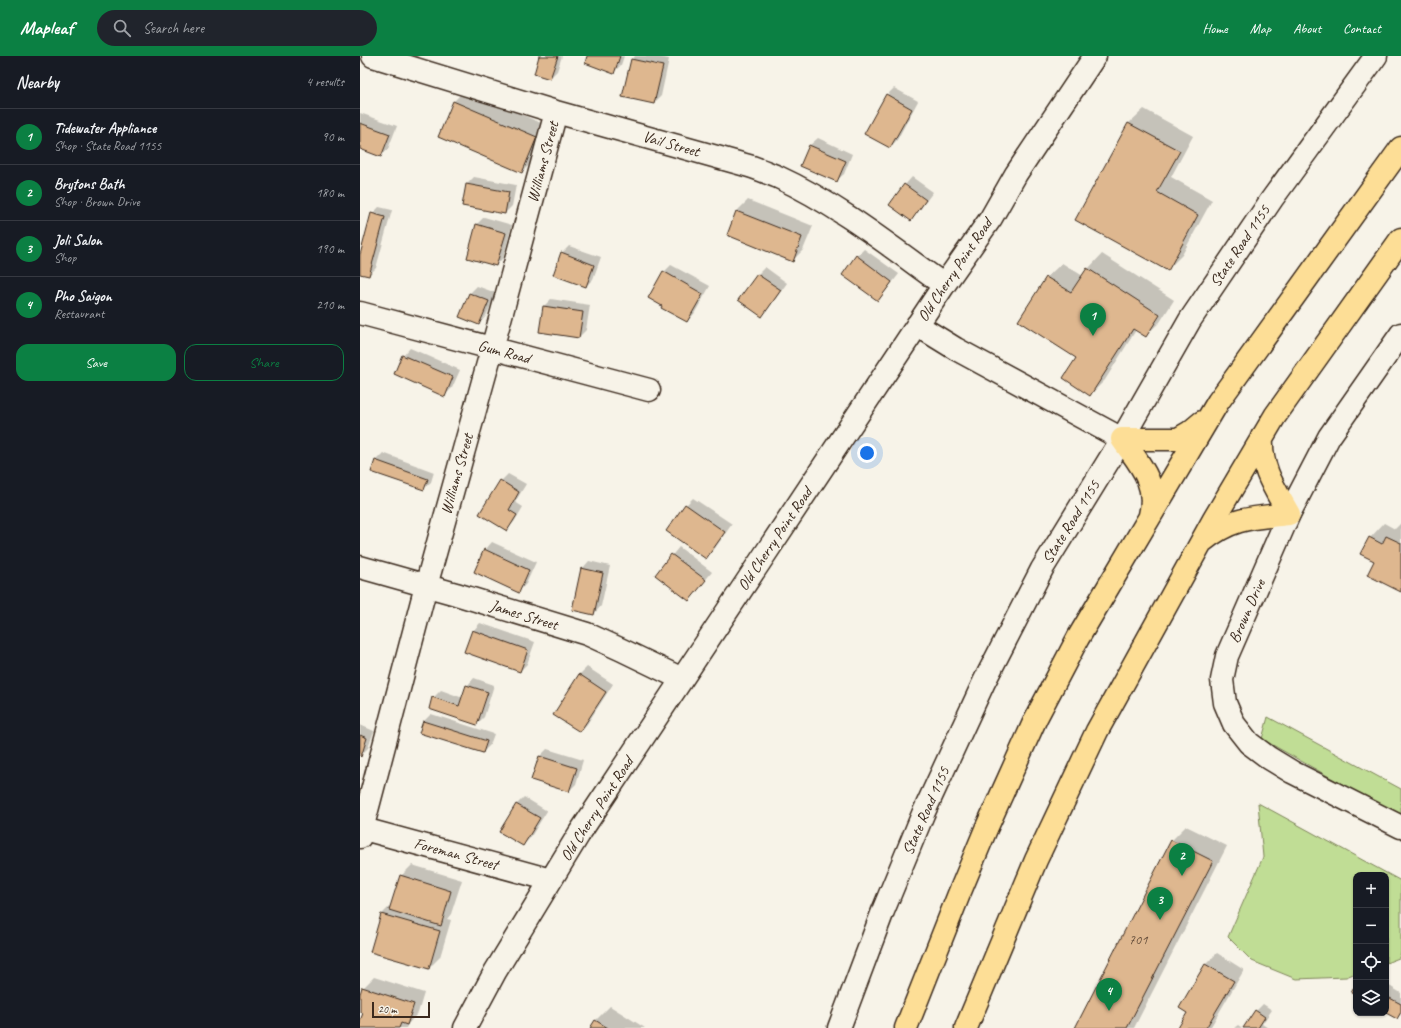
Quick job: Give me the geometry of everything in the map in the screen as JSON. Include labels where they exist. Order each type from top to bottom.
[{"type":"highway","points":[[1122,439],[1178,439],[1201,423],[1218,402],[1401,148]]},
{"type":"highway","points":[[966,1028],[1036,860],[1097,731],[1201,543],[1262,437],[1279,410],[1401,239]]},
{"type":"highway","points":[[906,1028],[959,894],[1036,718],[1078,638],[1218,402]]},
{"type":"highway","points":[[1201,543],[1220,528],[1243,519],[1289,514],[1265,469],[1261,449],[1262,437]]},
{"type":"highway","points":[[1122,439],[1147,475],[1151,487],[1152,498],[1148,522]]},
{"type":"street","name":"Vail Street","points":[[373,56],[414,62],[556,112],[749,166],[777,177],[804,190],[855,222],[944,285]]},
{"type":"street","name":"Old Cherry Point Road","points":[[464,1028],[495,972],[580,834],[917,325],[990,218],[1016,174],[1095,56]]},
{"type":"street","name":"State Road 1155","points":[[839,1028],[883,910],[923,814],[984,682],[1042,569],[1122,439],[1190,320],[1272,199],[1376,56]]},
{"type":"street","name":"Williams Street","points":[[361,831],[426,586],[556,112]]},
{"type":"street","name":"Gum Road","points":[[360,313],[649,390]]},
{"type":"street","points":[[917,325],[956,349],[1122,439]]},
{"type":"street","name":"Brown Drive","points":[[1401,334],[1329,437],[1289,514],[1227,656],[1222,680],[1225,703],[1234,724],[1249,743],[1269,758],[1292,772],[1401,827]]},
{"type":"street","name":"James Street","points":[[360,567],[587,634],[682,679]]},
{"type":"street","name":"Foreman Street","points":[[361,831],[551,880]]},
{"type":"green space","points":[[1268,717],[1401,789],[1401,815],[1372,801],[1262,739]]},
{"type":"green space","points":[[1258,803],[1384,872],[1353,872],[1353,974],[1346,977],[1296,979],[1252,961],[1228,937],[1263,857]]},
{"type":"green space","points":[[1389,874],[1401,881],[1401,952],[1399,958],[1389,962]]},
{"type":"building","points":[[539,56],[558,56],[550,79],[534,74]]},
{"type":"building","points":[[587,56],[620,56],[614,74],[585,63]]},
{"type":"building","points":[[631,59],[663,66],[654,104],[622,97]]},
{"type":"building","points":[[886,94],[912,109],[890,148],[864,134]]},
{"type":"building","points":[[453,101],[537,137],[522,173],[438,137]]},
{"type":"building","points":[[360,123],[390,134],[381,157],[360,149]]},
{"type":"building","points":[[1128,123],[1180,151],[1157,192],[1198,215],[1168,271],[1075,220]]},
{"type":"building","points":[[809,145],[846,161],[837,182],[800,166]]},
{"type":"building","points":[[466,184],[509,192],[505,214],[462,206]]},
{"type":"building","points":[[904,184],[926,200],[911,221],[889,205]]},
{"type":"building","points":[[736,211],[802,237],[793,262],[727,235]]},
{"type":"building","points":[[371,213],[385,217],[369,276],[360,274],[360,255]]},
{"type":"building","points":[[476,224],[506,233],[496,266],[467,258]]},
{"type":"building","points":[[561,252],[594,265],[586,287],[553,275]]},
{"type":"building","points":[[856,255],[892,282],[878,301],[842,275]]},
{"type":"building","points":[[1087,268],[1160,315],[1146,337],[1133,329],[1090,396],[1063,378],[1076,358],[1018,321],[1046,277],[1071,292]]},
{"type":"building","points":[[663,271],[703,294],[687,322],[661,308],[662,306],[648,298]]},
{"type":"building","points":[[757,274],[781,290],[762,317],[738,300]]},
{"type":"building","points":[[469,293],[489,301],[479,325],[459,317]]},
{"type":"building","points":[[543,306],[583,312],[579,338],[539,332]]},
{"type":"building","points":[[402,355],[453,377],[445,397],[394,374]]},
{"type":"building","points":[[375,460],[428,479],[424,490],[371,472]]},
{"type":"building","points":[[500,480],[519,492],[509,510],[517,515],[507,531],[479,514]]},
{"type":"building","points":[[685,504],[725,532],[706,559],[666,531]]},
{"type":"building","points":[[1386,536],[1401,543],[1401,592],[1367,575],[1374,561],[1360,554],[1369,537],[1382,544]]},
{"type":"building","points":[[484,549],[529,570],[519,593],[474,572]]},
{"type":"building","points":[[671,554],[706,580],[689,601],[655,575]]},
{"type":"building","points":[[581,568],[603,573],[594,615],[572,610]]},
{"type":"building","points":[[472,630],[528,650],[520,672],[464,652]]},
{"type":"building","points":[[579,674],[606,692],[580,732],[553,715]]},
{"type":"building","points":[[466,685],[488,692],[477,725],[429,709],[432,697],[459,706]]},
{"type":"building","points":[[423,721],[487,741],[483,753],[419,733]]},
{"type":"building","points":[[360,735],[367,738],[361,757],[360,756]]},
{"type":"building","points":[[539,756],[577,768],[569,792],[531,780]]},
{"type":"building","points":[[516,804],[540,818],[523,846],[499,832]]},
{"type":"building","points":[[1171,840],[1213,861],[1127,1028],[1075,1028]]},
{"type":"building","points":[[400,875],[451,891],[441,926],[389,910]]},
{"type":"building","points":[[381,914],[440,931],[429,969],[370,952]]},
{"type":"building","points":[[1205,964],[1234,981],[1206,1028],[1178,1028],[1187,1013],[1179,1008]]},
{"type":"building","points":[[362,987],[414,1004],[407,1025],[401,1023],[399,1028],[360,1028],[360,1021],[363,1013],[360,1012],[360,994]]},
{"type":"building","points":[[1389,998],[1401,1004],[1401,1012],[1397,1019],[1389,1015]]},
{"type":"building","points":[[1255,1010],[1265,1017],[1258,1028],[1243,1028]]},
{"type":"building","points":[[595,1020],[608,1028],[590,1028]]},
{"type":"place","name":"Tidewater Appliance","points":[[1093,336]]},
{"type":"place","name":"Brytons Bath","points":[[1182,876]]},
{"type":"place","name":"Joli Salon","points":[[1160,920]]},
{"type":"place","name":"Pho Saigon","points":[[1109,1011]]}]
